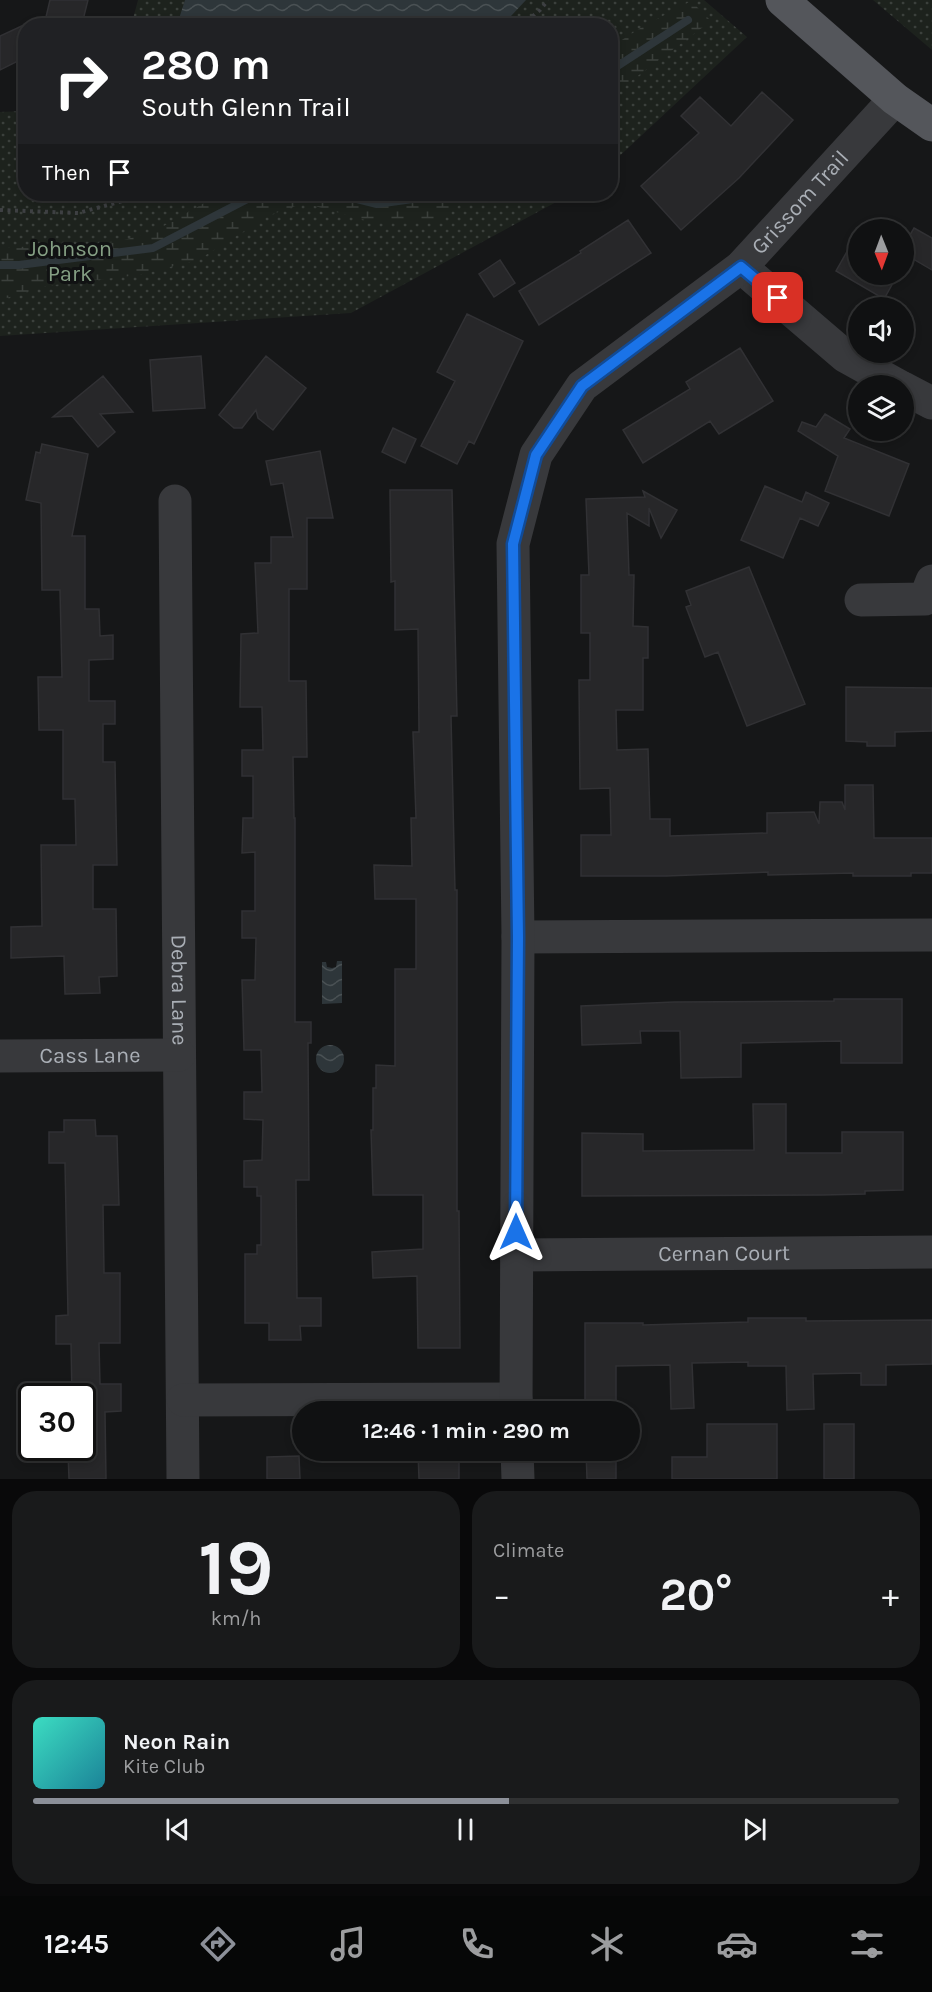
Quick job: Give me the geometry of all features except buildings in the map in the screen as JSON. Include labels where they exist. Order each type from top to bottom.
[{"type":"main road","points":[[782,0],[896,99],[932,125]]},
{"type":"street","name":"Grissom Trail","points":[[516,1401],[518,937],[513,544],[536,455],[582,386],[741,267],[896,99]]},
{"type":"street","points":[[741,267],[845,356],[879,375]]},
{"type":"street","points":[[914,394],[932,403]]},
{"type":"street","name":"Debra Lane","points":[[175,501],[183,1479]]},
{"type":"street","points":[[861,600],[925,599],[932,581]]},
{"type":"street","points":[[518,937],[932,935]]},
{"type":"street","name":"Cass Lane","points":[[0,1056],[179,1055]]},
{"type":"street","name":"Cernan Court","points":[[516,1255],[932,1252]]},
{"type":"street","points":[[183,1400],[292,1402]]},
{"type":"street","points":[[517,1461],[518,1479]]},
{"type":"path","points":[[530,18],[548,0]]},
{"type":"path","points":[[0,210],[78,213],[123,201]]},
{"type":"green space","points":[[138,0],[704,0],[747,37],[618,157],[618,18],[133,18]]},
{"type":"green space","points":[[873,0],[932,0],[932,50]]},
{"type":"green space","points":[[691,1],[711,21],[618,91],[618,42]]},
{"type":"green space","name":"Johnson Park","points":[[18,111],[18,201],[558,201],[351,313],[0,336],[0,112]]},
{"type":"green space","points":[[208,201],[465,201],[435,222],[372,222],[304,203],[270,215],[198,260],[138,275],[46,286],[0,300],[0,248],[117,242],[155,231]]},
{"type":"water","points":[[185,0],[526,0],[508,18],[179,18]]},
{"type":"water","points":[[337,961],[342,961],[342,1003],[322,1004],[322,962],[326,962],[327,967],[332,968],[336,967]]},
{"type":"water","points":[[330,1045],[340,1049],[344,1059],[340,1069],[330,1073],[320,1069],[316,1059],[320,1049]]},
{"type":"waterway","points":[[618,66],[688,20]]},
{"type":"waterway","points":[[0,265],[19,265],[153,248],[244,201]]},
{"type":"waterway","points":[[365,201],[377,204],[398,201]]},
{"type":"route","points":[[516,1232],[518,937],[513,544],[536,455],[582,386],[741,267],[778,298]]}]
